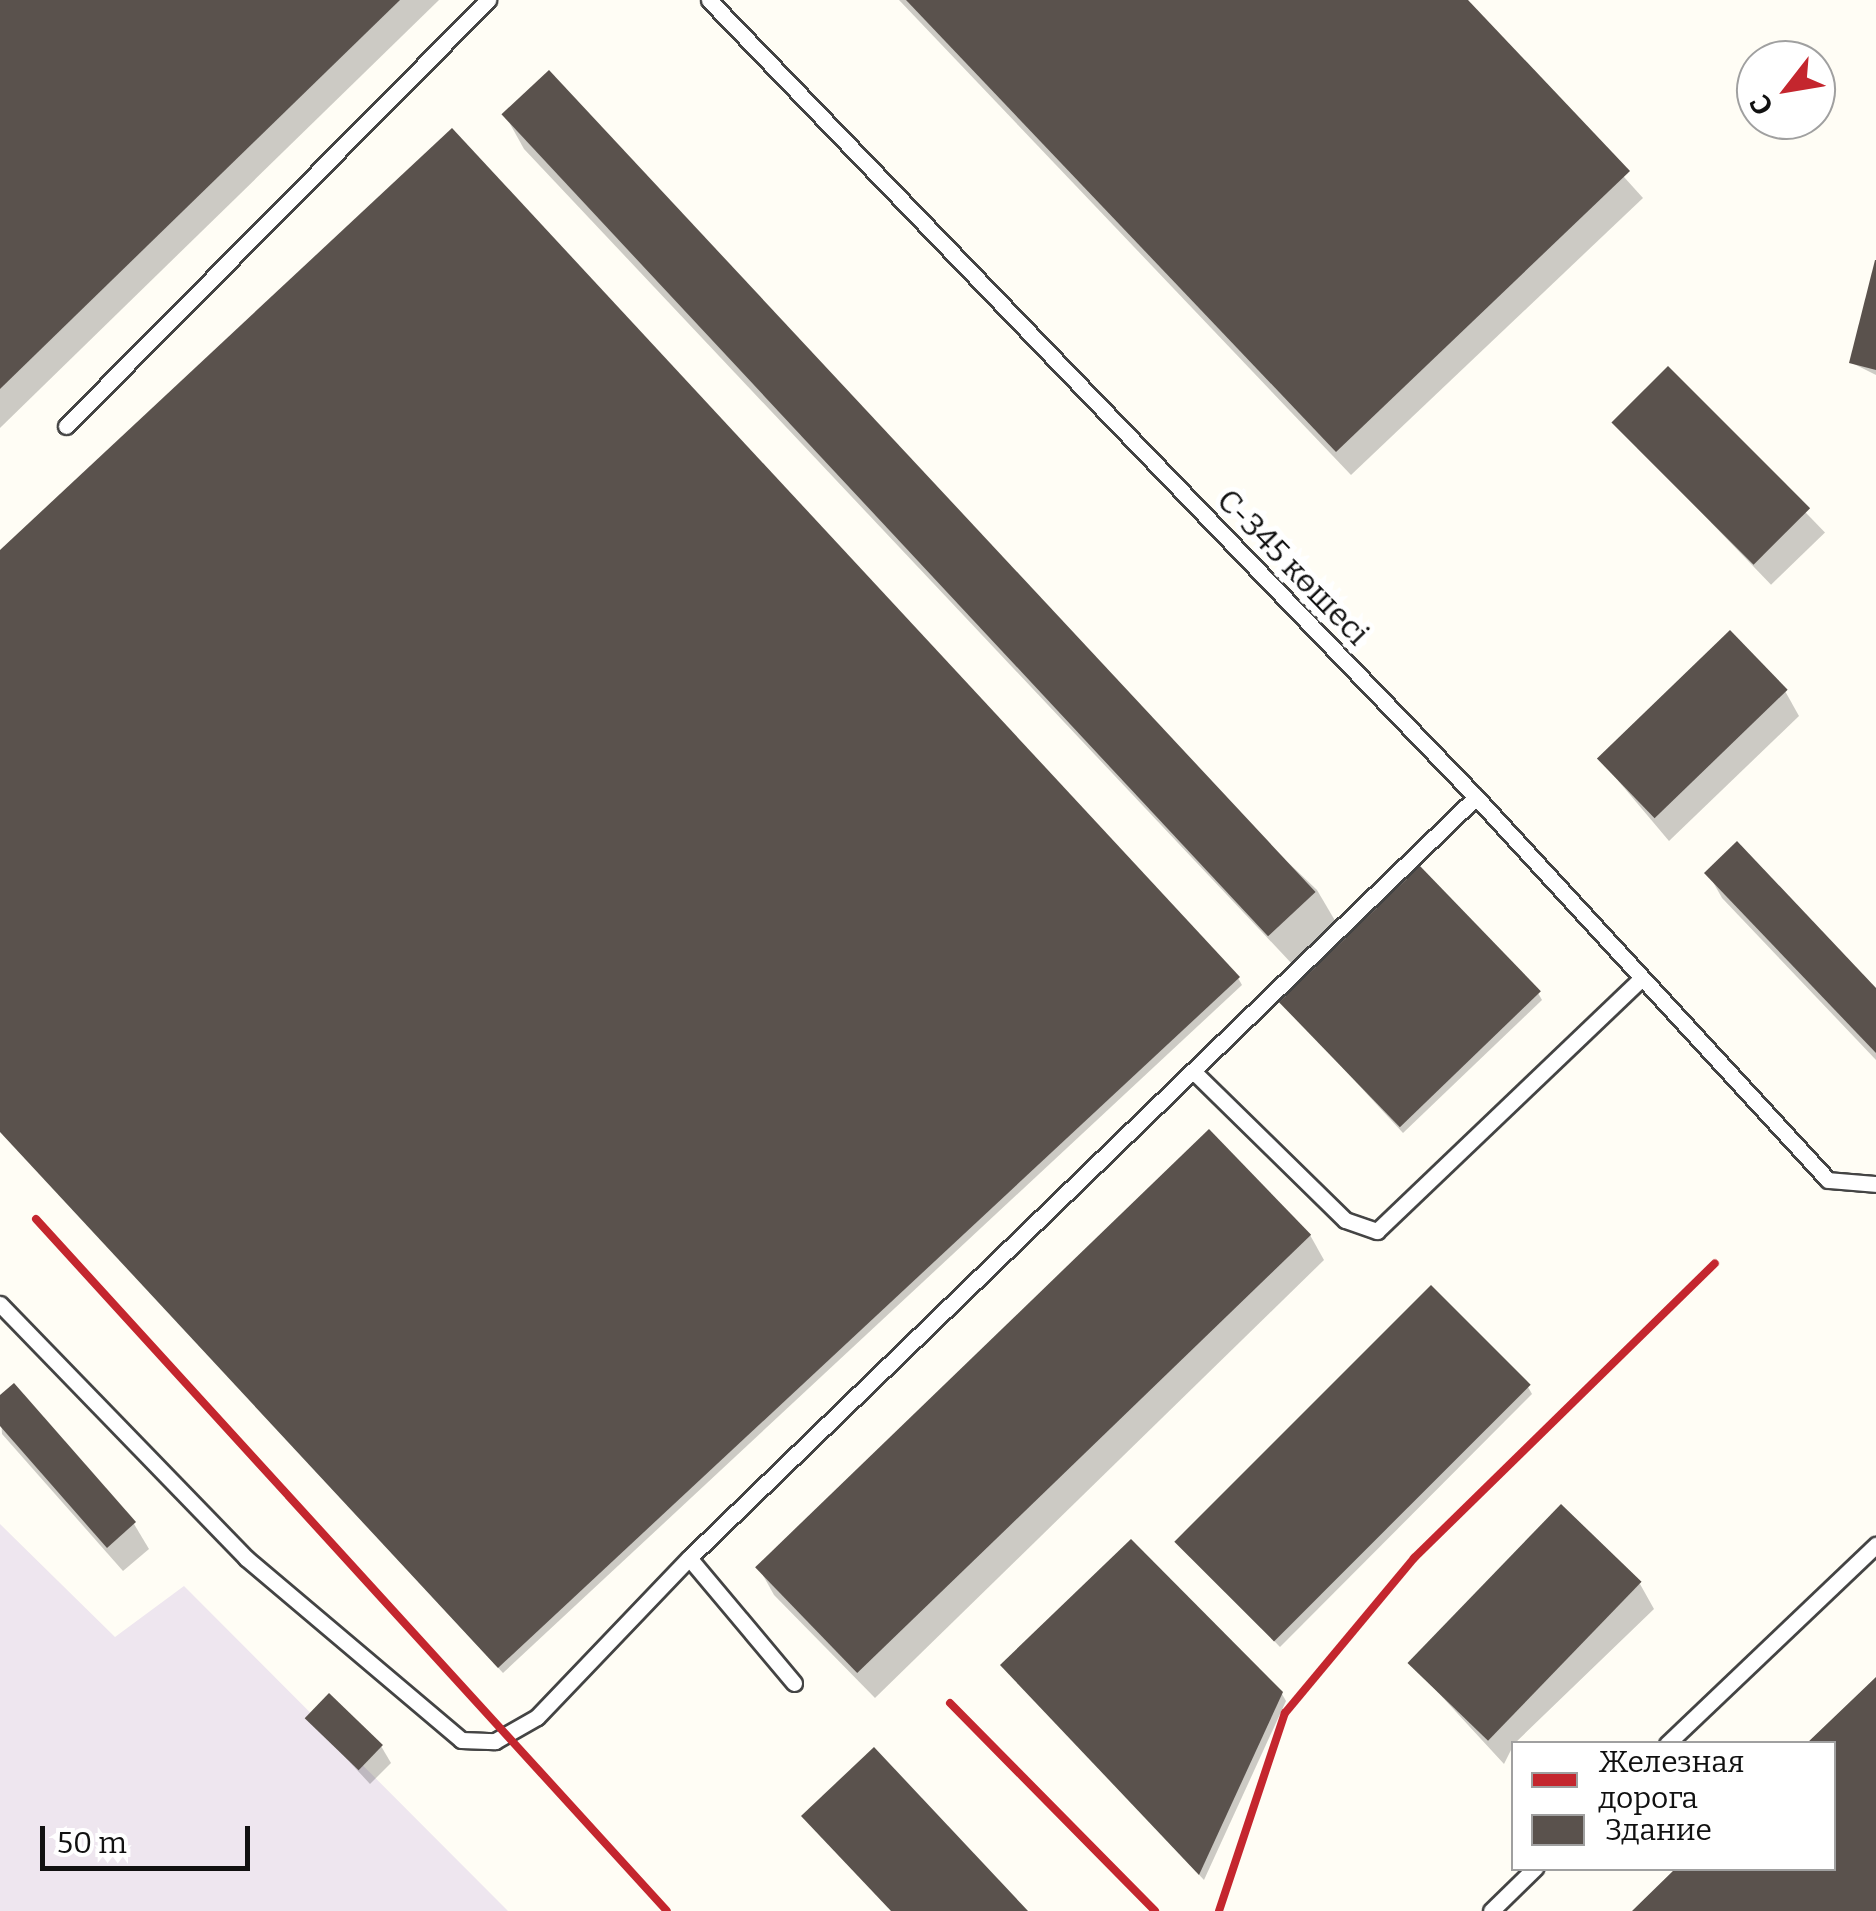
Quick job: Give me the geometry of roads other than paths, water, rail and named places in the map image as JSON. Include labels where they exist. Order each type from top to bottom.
[{"type":"lane","points":[[66,426],[488,0]]},
{"type":"lane","name":"С-345 көшесі","points":[[709,0],[1476,797],[1828,1180],[1876,1184]]},
{"type":"lane","points":[[0,1304],[246,1558],[461,1740],[495,1740],[537,1717],[585,1676],[689,1558],[1476,797]]},
{"type":"lane","points":[[1192,1071],[1345,1220],[1377,1231],[1642,978]]},
{"type":"lane","points":[[1670,1741],[1876,1545]]},
{"type":"lane","points":[[689,1558],[794,1683]]},
{"type":"lane","points":[[1490,1911],[1532,1871]]},
{"type":"railway","points":[[36,1219],[667,1911]]},
{"type":"railway","points":[[1219,1911],[1285,1713],[1414,1558],[1715,1263]]},
{"type":"railway","points":[[950,1703],[1155,1911]]}]
